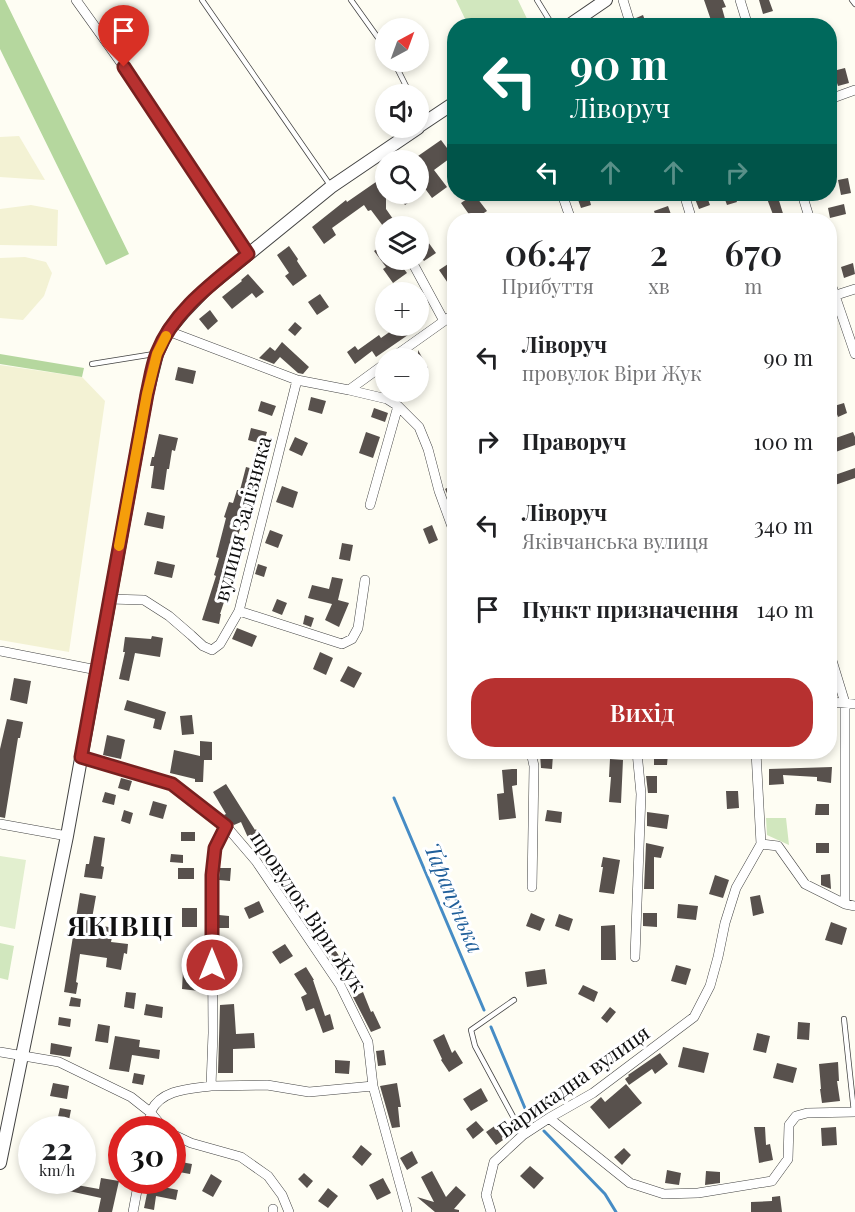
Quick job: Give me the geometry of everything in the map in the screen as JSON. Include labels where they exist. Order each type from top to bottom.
[{"type":"street","points":[[76,0],[124,67],[248,254]]},
{"type":"street","points":[[580,18],[606,0]]},
{"type":"street","points":[[622,0],[628,18]]},
{"type":"street","points":[[740,0],[746,18]]},
{"type":"street","points":[[837,96],[855,90]]},
{"type":"street","points":[[429,120],[447,108]]},
{"type":"street","points":[[0,1163],[67,836],[147,394],[157,354],[168,332],[207,288],[332,187],[403,138]]},
{"type":"street","points":[[416,270],[444,321]]},
{"type":"street","points":[[837,294],[855,289]]},
{"type":"street","points":[[837,309],[855,354]]},
{"type":"street","points":[[406,348],[447,319]]},
{"type":"street","points":[[168,332],[297,380],[387,399],[398,406],[419,427],[447,513]]},
{"type":"street","points":[[349,390],[375,371]]},
{"type":"street","name":"вулиця Залізняка","points":[[110,599],[144,600],[169,616],[203,646],[212,650],[220,644],[239,611],[297,380]]},
{"type":"street","points":[[370,505],[398,406]]},
{"type":"street","points":[[239,611],[342,644],[352,639],[358,628],[365,580]]},
{"type":"street","points":[[0,651],[97,670]]},
{"type":"street","points":[[756,759],[761,844],[778,846],[805,885],[850,905],[850,704],[837,672]]},
{"type":"street","name":"провулок Віри Жук","points":[[81,757],[172,784],[226,826],[256,861],[340,985],[368,1042],[373,1086],[407,1212]]},
{"type":"street","points":[[532,759],[532,887]]},
{"type":"street","points":[[635,957],[641,794],[638,759]]},
{"type":"street","points":[[0,824],[67,836]]},
{"type":"street","points":[[211,1086],[212,875],[215,848],[226,826]]},
{"type":"street","name":"Барикадна вулиця","points":[[491,1212],[486,1196],[494,1162],[523,1135],[593,1094],[694,1017],[710,986],[736,888],[761,844]]},
{"type":"street","points":[[0,1052],[59,1062],[131,1096],[153,1116]]},
{"type":"street","points":[[150,1116],[150,1112],[163,1097],[179,1091],[211,1086],[267,1085],[309,1092],[373,1086]]},
{"type":"street","points":[[549,1118],[630,1183],[664,1194],[698,1193],[772,1181],[788,1159],[789,1125],[796,1116],[807,1113],[854,1112]]},
{"type":"street","points":[[186,1141],[241,1157],[268,1176],[282,1195],[289,1212]]},
{"type":"street","points":[[133,1212],[136,1194]]},
{"type":"lane","points":[[202,0],[332,187]]},
{"type":"lane","points":[[351,0],[375,34]]},
{"type":"lane","points":[[537,0],[548,18]]},
{"type":"lane","points":[[852,0],[855,3]]},
{"type":"lane","points":[[92,364],[157,354]]},
{"type":"lane","points":[[514,999],[471,1030],[474,1046],[523,1135]]},
{"type":"lane","points":[[844,1019],[854,1112]]},
{"type":"green space","points":[[0,0],[5,0],[129,254],[106,265],[0,49]]},
{"type":"green space","points":[[456,0],[518,0],[527,18],[465,18]]},
{"type":"green space","points":[[19,136],[45,180],[0,177],[0,137]]},
{"type":"green space","points":[[31,205],[58,210],[57,246],[0,245],[0,209]]},
{"type":"green space","points":[[25,257],[46,262],[52,273],[44,296],[23,320],[0,318],[0,258]]},
{"type":"green space","points":[[0,354],[84,368],[82,377],[0,364]]},
{"type":"green space","points":[[0,365],[82,377],[105,401],[69,652],[0,640]]},
{"type":"green space","points":[[766,818],[786,818],[789,845],[767,835]]},
{"type":"green space","points":[[0,856],[26,860],[15,929],[0,926]]},
{"type":"green space","points":[[0,943],[14,946],[8,980],[0,978]]},
{"type":"building","points":[[704,0],[723,0],[726,7],[722,8],[725,18],[710,18]]},
{"type":"building","points":[[759,0],[769,0],[773,11],[763,14]]},
{"type":"building","points":[[845,68],[849,83],[838,86],[837,70]]},
{"type":"building","points":[[441,140],[447,148],[447,160],[434,170],[447,187],[432,198],[429,194],[429,150],[427,150]]},
{"type":"building","points":[[848,178],[851,193],[841,195],[838,180]]},
{"type":"building","points":[[375,183],[375,204],[386,204],[386,209],[391,216],[376,216],[364,205],[332,228],[336,235],[324,244],[312,227],[346,200],[347,202]]},
{"type":"building","points":[[479,201],[487,211],[468,213],[461,203]]},
{"type":"building","points":[[578,201],[590,201],[591,205],[581,208]]},
{"type":"building","points":[[696,201],[709,201],[710,205],[699,209]]},
{"type":"building","points":[[726,201],[737,202],[727,205]]},
{"type":"building","points":[[768,201],[779,201],[783,213],[772,213]]},
{"type":"building","points":[[844,204],[846,214],[837,216],[837,213],[829,213],[828,208]]},
{"type":"building","points":[[668,206],[670,213],[655,213],[654,211]]},
{"type":"building","points":[[429,243],[436,253],[429,258]]},
{"type":"building","points":[[289,246],[307,276],[293,286],[285,276],[289,273],[277,255]]},
{"type":"building","points":[[853,263],[855,274],[844,278],[841,267]]},
{"type":"building","points":[[447,265],[447,282],[439,270]]},
{"type":"building","points":[[384,270],[405,270],[407,273],[392,282]]},
{"type":"building","points":[[248,274],[264,292],[256,298],[252,293],[232,309],[222,297]]},
{"type":"building","points":[[320,294],[329,307],[317,315],[308,302]]},
{"type":"building","points":[[210,310],[218,321],[208,330],[199,319]]},
{"type":"building","points":[[295,322],[302,328],[295,336],[288,330]]},
{"type":"building","points":[[378,336],[381,338],[406,336],[389,348],[375,348],[375,356],[372,351],[355,364],[347,352],[355,346],[358,350]]},
{"type":"building","points":[[282,342],[309,367],[303,374],[298,373],[280,357],[274,364],[259,358],[270,347],[275,351]]},
{"type":"building","points":[[178,367],[196,371],[193,384],[175,380]]},
{"type":"building","points":[[311,397],[326,401],[322,414],[308,410]]},
{"type":"building","points":[[261,401],[276,406],[272,416],[258,411]]},
{"type":"building","points":[[844,403],[847,413],[838,417],[837,405]]},
{"type":"building","points":[[374,408],[388,413],[385,422],[371,417]]},
{"type":"building","points":[[251,428],[267,432],[263,444],[248,440]]},
{"type":"building","points":[[366,432],[380,437],[373,458],[359,453]]},
{"type":"building","points":[[853,432],[855,445],[837,451],[837,438]]},
{"type":"building","points":[[159,434],[178,438],[175,451],[172,450],[164,490],[151,488],[154,466],[150,466]]},
{"type":"building","points":[[295,437],[308,443],[302,456],[289,450]]},
{"type":"building","points":[[246,467],[257,470],[222,592],[227,593],[219,624],[202,620],[216,576],[214,575],[219,558],[216,557],[226,518],[224,517],[229,502],[233,503],[237,490],[240,490]]},
{"type":"building","points":[[855,468],[855,478],[837,484],[837,474]]},
{"type":"building","points":[[282,486],[298,492],[293,508],[276,502]]},
{"type":"building","points":[[147,512],[165,516],[163,529],[144,525]]},
{"type":"building","points":[[432,525],[438,540],[429,544],[423,529]]},
{"type":"building","points":[[270,530],[283,535],[278,548],[265,543]]},
{"type":"building","points":[[342,543],[353,545],[350,561],[339,559]]},
{"type":"building","points":[[157,561],[175,565],[172,578],[154,574]]},
{"type":"building","points":[[258,564],[267,567],[264,577],[255,574]]},
{"type":"building","points":[[332,577],[343,579],[338,600],[349,603],[339,627],[325,620],[332,604],[308,598],[312,585],[329,589]]},
{"type":"building","points":[[277,599],[287,603],[282,615],[272,611]]},
{"type":"building","points":[[305,615],[314,618],[311,627],[303,624]]},
{"type":"building","points":[[237,628],[257,636],[252,647],[232,639]]},
{"type":"building","points":[[152,636],[163,638],[160,657],[135,653],[129,681],[119,679],[125,652],[123,652],[125,637],[151,639]]},
{"type":"building","points":[[320,652],[333,658],[326,675],[313,669]]},
{"type":"building","points":[[348,666],[362,673],[354,688],[340,681]]},
{"type":"building","points":[[14,678],[31,681],[27,704],[10,700]]},
{"type":"building","points":[[127,700],[166,712],[161,730],[153,728],[155,719],[124,710]]},
{"type":"building","points":[[192,715],[194,734],[182,735],[180,716]]},
{"type":"building","points":[[7,719],[23,722],[20,738],[18,738],[5,818],[0,817],[0,749]]},
{"type":"building","points":[[107,735],[125,740],[121,759],[103,755]]},
{"type":"building","points":[[200,741],[212,742],[212,760],[204,760],[203,782],[195,782],[195,779],[170,773],[174,750],[200,756]]},
{"type":"building","points":[[540,759],[553,759],[552,769],[541,768]]},
{"type":"building","points":[[610,759],[623,760],[621,803],[609,802]]},
{"type":"building","points":[[654,759],[668,759],[667,765],[654,765]]},
{"type":"building","points":[[832,767],[831,783],[817,781],[817,777],[783,775],[784,784],[769,785],[769,769]]},
{"type":"building","points":[[517,769],[517,785],[512,786],[516,818],[499,820],[497,794],[504,793],[502,770]]},
{"type":"building","points":[[646,776],[657,776],[657,793],[648,793]]},
{"type":"building","points":[[121,778],[132,781],[129,791],[118,788]]},
{"type":"building","points":[[226,784],[260,838],[250,842],[241,822],[234,825],[224,815],[226,814],[213,792]]},
{"type":"building","points":[[726,791],[738,791],[739,808],[727,809]]},
{"type":"building","points":[[105,792],[116,795],[114,805],[102,802]]},
{"type":"building","points":[[153,801],[167,805],[163,819],[149,815]]},
{"type":"building","points":[[816,804],[829,804],[829,815],[815,815]]},
{"type":"building","points":[[124,810],[133,813],[130,824],[121,821]]},
{"type":"building","points":[[547,810],[562,812],[561,823],[545,821]]},
{"type":"building","points":[[647,812],[669,815],[667,829],[647,826]]},
{"type":"building","points":[[181,832],[195,832],[195,841],[181,841]]},
{"type":"building","points":[[94,836],[105,838],[101,866],[104,867],[102,879],[84,877]]},
{"type":"building","points":[[646,843],[664,847],[661,858],[654,857],[654,889],[644,889]]},
{"type":"building","points":[[816,843],[829,843],[829,853],[816,853]]},
{"type":"building","points":[[171,854],[183,855],[183,863],[170,862]]},
{"type":"building","points":[[603,857],[620,860],[614,894],[599,892]]},
{"type":"building","points":[[278,861],[298,895],[291,900],[269,868]]},
{"type":"building","points":[[178,868],[194,868],[194,879],[178,879]]},
{"type":"building","points":[[220,868],[231,868],[230,881],[219,880]]},
{"type":"building","points":[[830,874],[831,889],[821,885],[821,875]]},
{"type":"building","points":[[715,875],[729,880],[723,898],[709,894]]},
{"type":"building","points":[[80,893],[96,896],[91,924],[114,928],[111,942],[128,944],[121,970],[106,967],[107,958],[80,954],[76,994],[64,992]]},
{"type":"building","points":[[760,895],[764,913],[753,916],[750,897]]},
{"type":"building","points":[[259,901],[264,912],[249,919],[244,908]]},
{"type":"building","points":[[678,904],[698,906],[696,920],[677,918]]},
{"type":"building","points":[[182,908],[197,908],[197,927],[182,927]]},
{"type":"building","points":[[531,913],[545,919],[540,931],[526,926]]},
{"type":"building","points":[[643,913],[657,913],[657,927],[643,926]]},
{"type":"building","points":[[559,914],[573,919],[569,931],[555,926]]},
{"type":"building","points":[[219,915],[229,916],[229,928],[219,928]]},
{"type":"building","points":[[831,922],[847,928],[842,945],[825,940]]},
{"type":"building","points":[[615,925],[616,960],[601,960],[601,926]]},
{"type":"building","points":[[320,926],[341,959],[333,963],[312,931]]},
{"type":"building","points":[[285,944],[293,956],[280,964],[272,952]]},
{"type":"building","points":[[676,965],[691,969],[686,985],[671,981]]},
{"type":"building","points":[[306,967],[314,980],[325,1016],[330,1014],[334,1029],[323,1033],[314,1008],[306,1011],[301,997],[307,994],[294,974]]},
{"type":"building","points":[[545,969],[547,984],[527,987],[525,972]]},
{"type":"building","points":[[183,971],[200,973],[199,991],[182,989]]},
{"type":"building","points":[[583,985],[598,992],[594,1002],[578,994]]},
{"type":"building","points":[[126,992],[136,993],[134,1009],[124,1007]]},
{"type":"building","points":[[363,992],[381,1028],[371,1032],[353,997]]},
{"type":"building","points":[[71,997],[81,999],[80,1007],[69,1006]]},
{"type":"building","points":[[146,1004],[163,1007],[162,1018],[144,1015]]},
{"type":"building","points":[[234,1004],[236,1034],[254,1033],[255,1048],[233,1049],[233,1073],[218,1073],[220,1005]]},
{"type":"building","points":[[610,1007],[616,1012],[607,1023],[601,1018]]},
{"type":"building","points":[[59,1017],[71,1019],[70,1027],[58,1025]]},
{"type":"building","points":[[798,1022],[810,1023],[809,1040],[797,1039]]},
{"type":"building","points":[[98,1024],[110,1026],[108,1043],[95,1041]]},
{"type":"building","points":[[757,1033],[770,1036],[766,1053],[753,1050]]},
{"type":"building","points":[[444,1034],[452,1053],[455,1050],[463,1063],[449,1072],[433,1040]]},
{"type":"building","points":[[115,1036],[140,1040],[139,1047],[160,1050],[159,1059],[132,1055],[129,1072],[109,1069]]},
{"type":"building","points":[[51,1043],[72,1047],[70,1057],[50,1054]]},
{"type":"building","points":[[683,1047],[709,1053],[704,1073],[678,1067]]},
{"type":"building","points":[[384,1050],[386,1065],[378,1066],[376,1051]]},
{"type":"building","points":[[660,1053],[668,1064],[655,1074],[652,1069],[629,1085],[625,1079],[628,1075]]},
{"type":"building","points":[[335,1060],[350,1061],[349,1074],[335,1073]]},
{"type":"building","points":[[838,1062],[839,1081],[837,1081],[840,1101],[822,1103],[819,1064]]},
{"type":"building","points":[[777,1063],[797,1068],[793,1083],[773,1078]]},
{"type":"building","points":[[134,1073],[145,1075],[143,1085],[132,1083]]},
{"type":"building","points":[[53,1083],[69,1086],[67,1099],[50,1096]]},
{"type":"building","points":[[397,1083],[401,1107],[398,1107],[400,1127],[392,1128],[380,1086]]},
{"type":"building","points":[[626,1084],[642,1103],[609,1129],[590,1107],[601,1097],[605,1102]]},
{"type":"building","points":[[481,1088],[488,1101],[471,1111],[463,1099]]},
{"type":"building","points":[[60,1108],[71,1110],[70,1116],[58,1116]]},
{"type":"building","points":[[476,1121],[484,1130],[473,1139],[466,1129]]},
{"type":"building","points":[[496,1125],[506,1138],[496,1145],[486,1132]]},
{"type":"building","points":[[754,1127],[765,1127],[766,1145],[770,1144],[773,1160],[759,1163]]},
{"type":"building","points":[[836,1127],[837,1145],[822,1146],[821,1128]]},
{"type":"building","points":[[361,1145],[372,1154],[362,1166],[352,1157]]},
{"type":"building","points":[[624,1148],[631,1155],[622,1165],[614,1157]]},
{"type":"building","points":[[412,1151],[418,1163],[407,1170],[400,1158]]},
{"type":"building","points":[[186,1163],[192,1164],[190,1174],[186,1173]]},
{"type":"building","points":[[530,1166],[544,1178],[534,1189],[520,1176]]},
{"type":"building","points":[[667,1170],[681,1173],[679,1185],[665,1183]]},
{"type":"building","points":[[432,1171],[446,1197],[456,1186],[466,1195],[454,1209],[459,1212],[435,1212],[417,1197],[434,1202],[421,1177]]},
{"type":"building","points":[[706,1171],[720,1172],[720,1183],[705,1185]]},
{"type":"building","points":[[304,1173],[313,1181],[307,1188],[298,1179]]},
{"type":"building","points":[[211,1174],[222,1181],[213,1197],[202,1191]]},
{"type":"building","points":[[101,1178],[108,1179],[108,1194],[116,1194],[112,1212],[98,1212],[101,1198],[83,1194],[96,1194],[96,1188],[99,1189]]},
{"type":"building","points":[[383,1178],[391,1193],[377,1200],[369,1185]]},
{"type":"building","points":[[328,1188],[338,1196],[328,1208],[318,1201]]},
{"type":"building","points":[[147,1194],[177,1194],[176,1200],[156,1196],[154,1210],[144,1208]]},
{"type":"building","points":[[780,1196],[782,1212],[751,1212],[751,1202],[772,1201],[772,1197]]},
{"type":"waterway","name":"Тарапунька","points":[[394,798],[484,1010]]},
{"type":"waterway","name":"Тарапунька","points":[[491,1027],[527,1113],[532,1118]]},
{"type":"waterway","name":"Тарапунька","points":[[544,1131],[605,1194],[616,1212]]},
{"type":"slow traffic","points":[[119,546],[147,394],[157,354],[166,336]]},
{"type":"district","name":"ЯКІВЦІ","points":[[121,927]]},
{"type":"route","points":[[124,67],[248,254],[207,288],[183,313],[168,332],[157,354],[147,394],[81,757],[172,784],[226,826],[215,848],[212,875],[212,965]]}]
